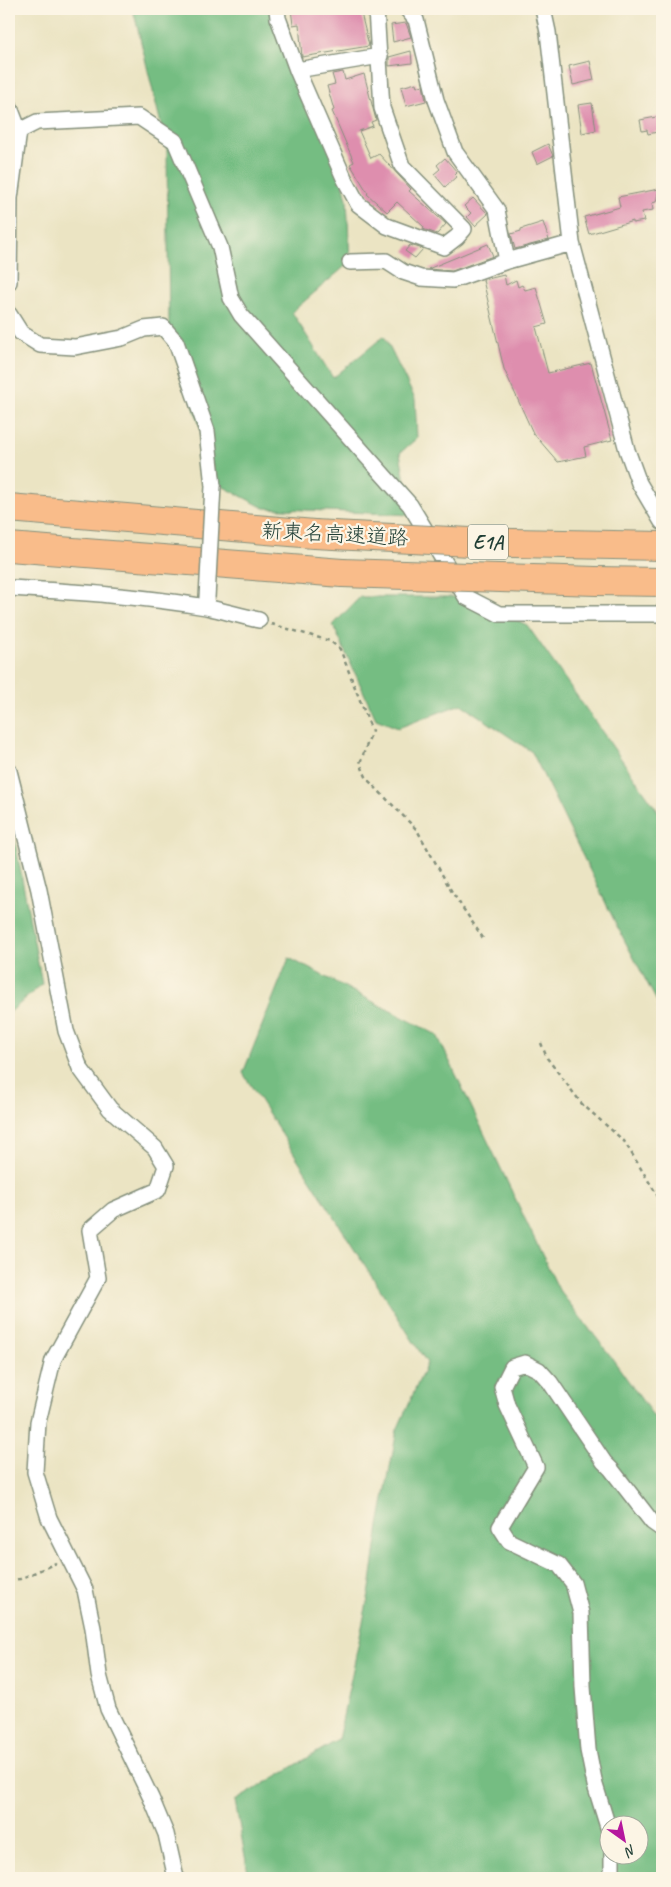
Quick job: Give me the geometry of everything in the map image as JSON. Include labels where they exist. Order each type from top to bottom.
[{"type":"highway","name":"新東名高速道路","points":[[9,508],[314,534],[470,542],[662,546]]},
{"type":"highway","name":"新東名高速道路","points":[[9,547],[342,573],[662,582]]},
{"type":"street","points":[[276,9],[297,70],[344,178],[358,204],[387,226],[444,247],[457,238],[464,229],[402,166],[382,108],[376,9]]},
{"type":"street","points":[[407,9],[416,20],[436,100],[456,152],[497,210],[507,261]]},
{"type":"street","points":[[544,9],[572,243],[627,450],[639,483],[661,519]]},
{"type":"street","points":[[297,70],[380,56]]},
{"type":"street","points":[[9,105],[18,131],[10,198],[9,282]]},
{"type":"street","points":[[18,131],[37,122],[139,117],[175,141],[220,246],[231,298],[241,315],[410,505],[466,597],[499,614],[662,614]]},
{"type":"street","points":[[350,262],[386,261],[403,272],[422,278],[453,280],[507,261],[572,243]]},
{"type":"street","points":[[9,314],[21,333],[40,345],[75,347],[122,338],[144,329],[163,327],[176,342],[207,431],[213,486],[207,603]]},
{"type":"street","points":[[9,588],[207,603],[258,620]]},
{"type":"street","points":[[9,771],[39,890],[66,1031],[80,1068],[110,1109],[154,1148],[166,1166],[158,1190],[113,1210],[90,1230],[98,1278],[53,1360],[38,1422],[34,1472],[49,1518],[85,1590],[93,1628],[99,1675],[108,1709],[151,1798],[166,1834],[176,1878]]},
{"type":"street","points":[[604,1814],[595,1786],[588,1750],[583,1688],[581,1613],[573,1583],[559,1565],[509,1541],[500,1527],[536,1467],[507,1405],[502,1387],[512,1367],[524,1363],[540,1370],[604,1462],[652,1522],[662,1529]]},
{"type":"street","points":[[612,1864],[612,1878]]},
{"type":"path","points":[[258,620],[330,641],[340,649],[372,731],[360,764],[367,780],[417,830],[452,892],[485,941]]},
{"type":"path","points":[[541,1043],[546,1058],[582,1104],[624,1141],[662,1203]]},
{"type":"path","points":[[9,1580],[20,1579],[70,1557]]},
{"type":"green space","points":[[133,9],[276,9],[342,178],[347,199],[350,262],[292,312],[333,378],[384,336],[415,399],[417,438],[400,453],[411,515],[264,508],[218,484],[169,328],[167,149]]},
{"type":"green space","points":[[360,597],[466,597],[527,625],[662,817],[661,1009],[618,928],[532,752],[461,704],[398,728],[376,719],[333,625]]},
{"type":"green space","points":[[9,810],[42,984],[9,1013]]},
{"type":"green space","points":[[289,958],[437,1035],[559,1290],[609,1354],[662,1428],[662,1878],[249,1878],[235,1801],[338,1740],[370,1589],[379,1526],[397,1430],[427,1363],[243,1073]]},
{"type":"building","points":[[291,9],[360,9],[369,46],[302,57],[299,24],[293,25]]},
{"type":"building","points":[[406,23],[411,37],[393,42],[391,25]]},
{"type":"building","points":[[411,51],[412,63],[389,66],[389,57]]},
{"type":"building","points":[[590,61],[594,80],[573,85],[569,66]]},
{"type":"building","points":[[343,72],[345,80],[364,74],[376,120],[371,122],[373,126],[359,131],[371,158],[379,154],[411,189],[409,191],[446,224],[437,234],[423,229],[424,227],[397,202],[387,212],[367,194],[350,164],[354,162],[332,111],[334,110],[327,86],[335,84],[332,74]]},
{"type":"building","points":[[416,83],[417,87],[423,85],[426,101],[406,106],[401,87]]},
{"type":"building","points":[[592,103],[596,130],[582,133],[578,105]]},
{"type":"building","points":[[662,116],[662,131],[648,134],[647,130],[642,131],[640,120]]},
{"type":"building","points":[[548,144],[553,156],[537,164],[532,152]]},
{"type":"building","points":[[445,158],[457,172],[455,174],[457,176],[445,187],[434,174],[440,169],[437,165]]},
{"type":"building","points":[[659,189],[656,202],[652,203],[653,210],[642,212],[644,221],[633,223],[633,221],[589,234],[584,217],[620,207],[618,197]]},
{"type":"building","points":[[473,198],[488,214],[475,226],[467,217],[471,213],[464,206]]},
{"type":"building","points":[[543,222],[549,240],[515,249],[511,234]]},
{"type":"building","points":[[488,244],[493,256],[452,271],[428,269]]},
{"type":"building","points":[[410,245],[423,249],[415,258],[405,251]]},
{"type":"building","points":[[504,275],[506,285],[516,280],[518,287],[522,285],[525,290],[536,287],[547,324],[536,327],[548,373],[591,363],[612,440],[584,447],[586,456],[558,462],[533,433],[504,369],[483,280]]}]
